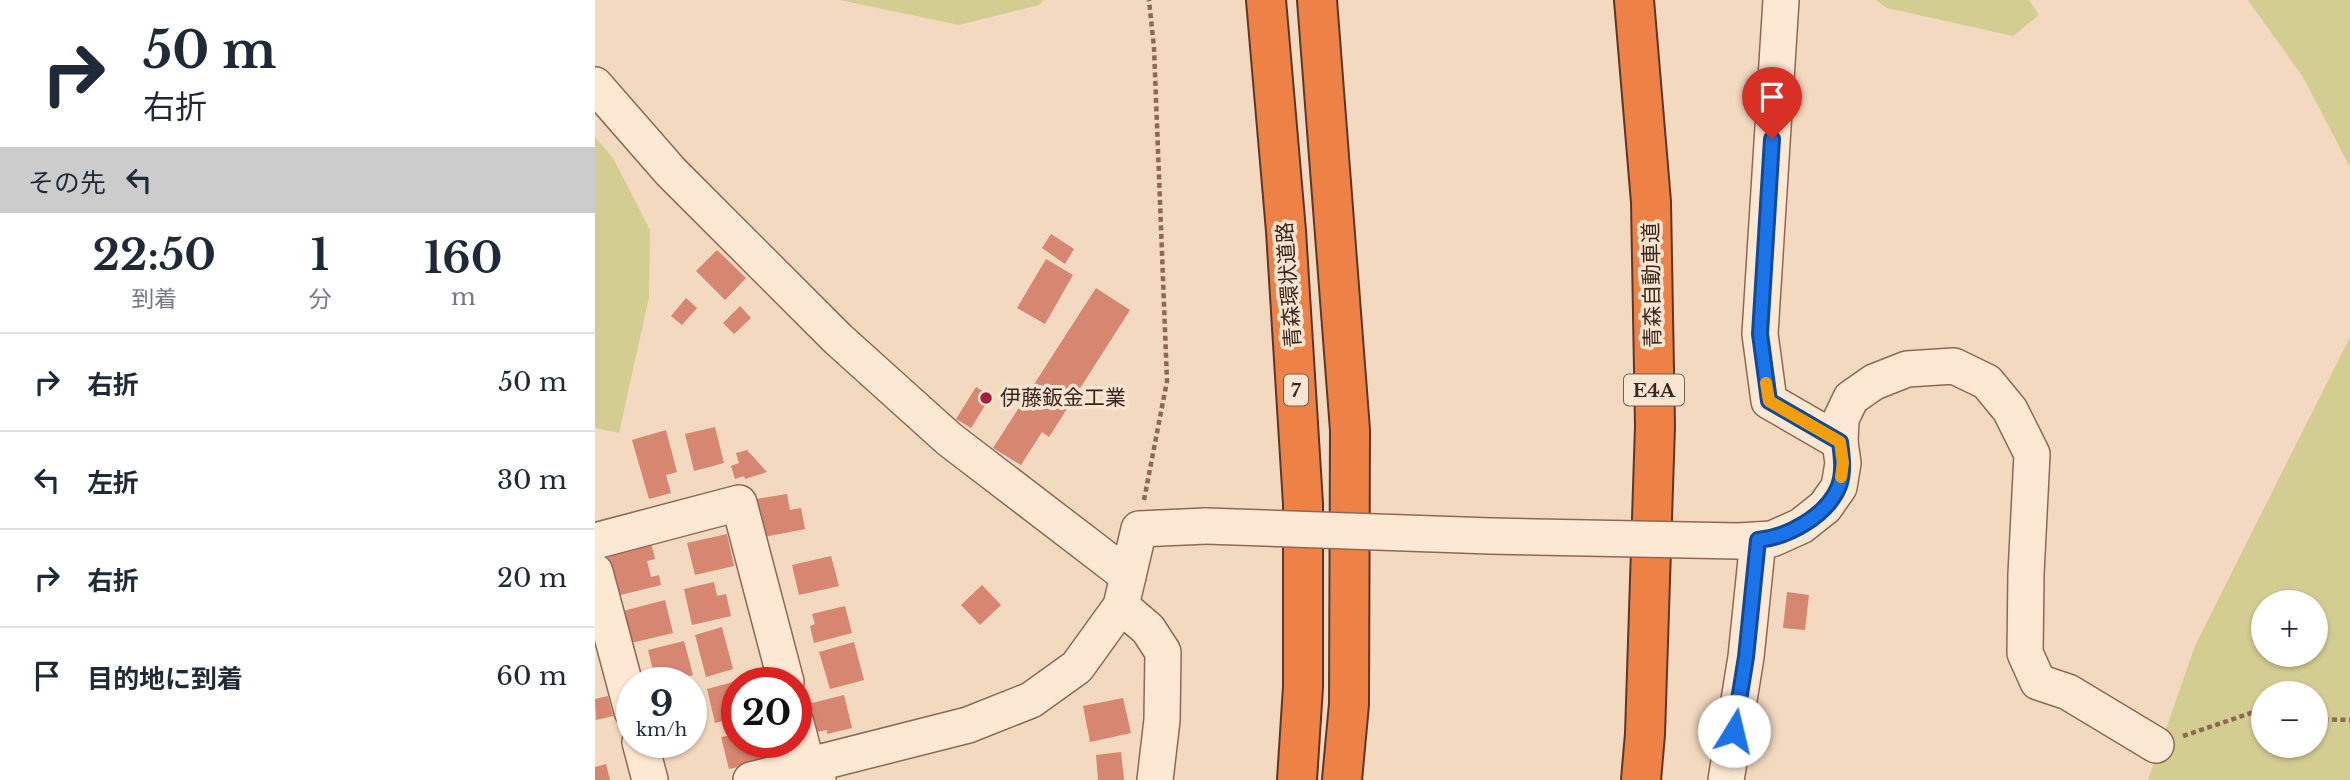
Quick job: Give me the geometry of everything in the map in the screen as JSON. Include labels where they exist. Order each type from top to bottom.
[{"type":"highway","name":"青森環状道路","points":[[1266,0],[1286,232],[1303,504],[1303,687],[1297,780]]},
{"type":"highway","points":[[1317,0],[1350,430],[1349,704],[1342,780]]},
{"type":"highway","name":"青森自動車道","points":[[1634,0],[1651,202],[1655,425],[1645,734],[1641,780]]},
{"type":"street","points":[[1781,0],[1760,334],[1769,401],[1840,442]]},
{"type":"street","points":[[595,85],[671,172],[838,339],[1125,591],[1163,652],[1162,720],[1155,780]]},
{"type":"street","points":[[751,780],[813,773],[968,725],[1031,700],[1077,667],[1125,591],[1139,529],[1206,526],[1491,536],[1772,539],[1801,526],[1825,508],[1839,487],[1843,463],[1840,442],[1842,419],[1851,398],[1874,382],[1907,369],[1954,366],[1987,382],[2010,410],[2032,454],[2026,562],[2025,653],[2038,682],[2068,692],[2156,745]]},
{"type":"street","points":[[595,541],[739,503],[782,667]]},
{"type":"street","points":[[1726,780],[1746,657],[1748,540]]},
{"type":"street","points":[[595,572],[620,667]]},
{"type":"street","points":[[644,758],[650,780]]},
{"type":"path","points":[[1139,529],[1167,381],[1154,48],[1149,0]]},
{"type":"path","points":[[2156,745],[2251,713]]},
{"type":"path","points":[[2328,719],[2350,720]]},
{"type":"shaded area","points":[[840,0],[1044,0],[1039,5],[959,25]]},
{"type":"shaded area","points":[[1876,0],[2029,0],[2039,15],[2013,36],[1887,8]]},
{"type":"shaded area","points":[[2248,0],[2350,0],[2350,167],[2303,77]]},
{"type":"shaded area","points":[[595,137],[613,158],[650,230],[649,297],[619,433],[595,428]]},
{"type":"shaded area","points":[[2350,337],[2350,780],[2148,780],[2195,646]]},
{"type":"building","points":[[1051,234],[1074,249],[1065,264],[1042,248]]},
{"type":"building","points":[[717,250],[746,278],[725,300],[696,271]]},
{"type":"building","points":[[1046,259],[1073,275],[1045,324],[1017,308]]},
{"type":"building","points":[[1096,288],[1130,310],[1049,437],[1042,432],[1021,465],[993,448]]},
{"type":"building","points":[[686,298],[697,308],[682,325],[671,316]]},
{"type":"building","points":[[740,306],[751,318],[734,334],[723,323]]},
{"type":"building","points":[[976,387],[991,396],[971,428],[956,419]]},
{"type":"building","points":[[715,427],[724,463],[694,471],[685,434]]},
{"type":"building","points":[[666,430],[677,472],[666,475],[671,493],[649,499],[632,440]]},
{"type":"building","points":[[747,450],[767,472],[745,479],[744,476],[735,479],[731,466],[739,463],[736,453]]},
{"type":"building","points":[[787,494],[790,510],[801,508],[805,529],[764,537],[756,499]]},
{"type":"building","points":[[727,534],[734,566],[695,575],[687,543]]},
{"type":"building","points":[[651,543],[655,559],[647,561],[651,577],[659,575],[661,585],[612,597],[604,564],[611,553]]},
{"type":"building","points":[[831,556],[839,586],[799,595],[792,565]]},
{"type":"building","points":[[714,582],[717,596],[726,594],[731,616],[692,625],[684,589]]},
{"type":"building","points":[[982,585],[1001,605],[980,625],[961,605]]},
{"type":"building","points":[[1787,592],[1809,595],[1805,630],[1783,628]]},
{"type":"building","points":[[665,600],[673,633],[631,643],[623,611]]},
{"type":"building","points":[[845,606],[852,633],[814,643],[810,626],[815,624],[812,614]]},
{"type":"building","points":[[722,627],[732,667],[721,667],[721,673],[707,677],[707,667],[703,667],[695,635]]},
{"type":"building","points":[[684,641],[691,667],[652,667],[648,650]]},
{"type":"building","points":[[854,642],[864,680],[830,689],[819,652]]},
{"type":"building","points":[[721,685],[721,721],[715,723],[707,689]]},
{"type":"building","points":[[844,695],[852,728],[827,734],[827,730],[816,732],[812,703]]},
{"type":"building","points":[[608,696],[613,716],[596,720],[595,699]]},
{"type":"building","points":[[1123,698],[1131,733],[1090,742],[1083,706]]},
{"type":"building","points":[[1121,752],[1124,780],[1098,780],[1096,755]]},
{"type":"building","points":[[726,758],[770,760],[729,769]]},
{"type":"building","points":[[606,764],[610,780],[595,780],[595,767]]},
{"type":"slow traffic","points":[[1766,383],[1769,401],[1840,442],[1843,463],[1841,477]]},
{"type":"place","name":"伊藤鈑金工業","points":[[986,398]]},
{"type":"route","points":[[1734,731],[1746,657],[1758,540],[1772,539],[1801,526],[1825,508],[1839,487],[1843,463],[1840,442],[1769,401],[1760,334],[1772,139]]}]
